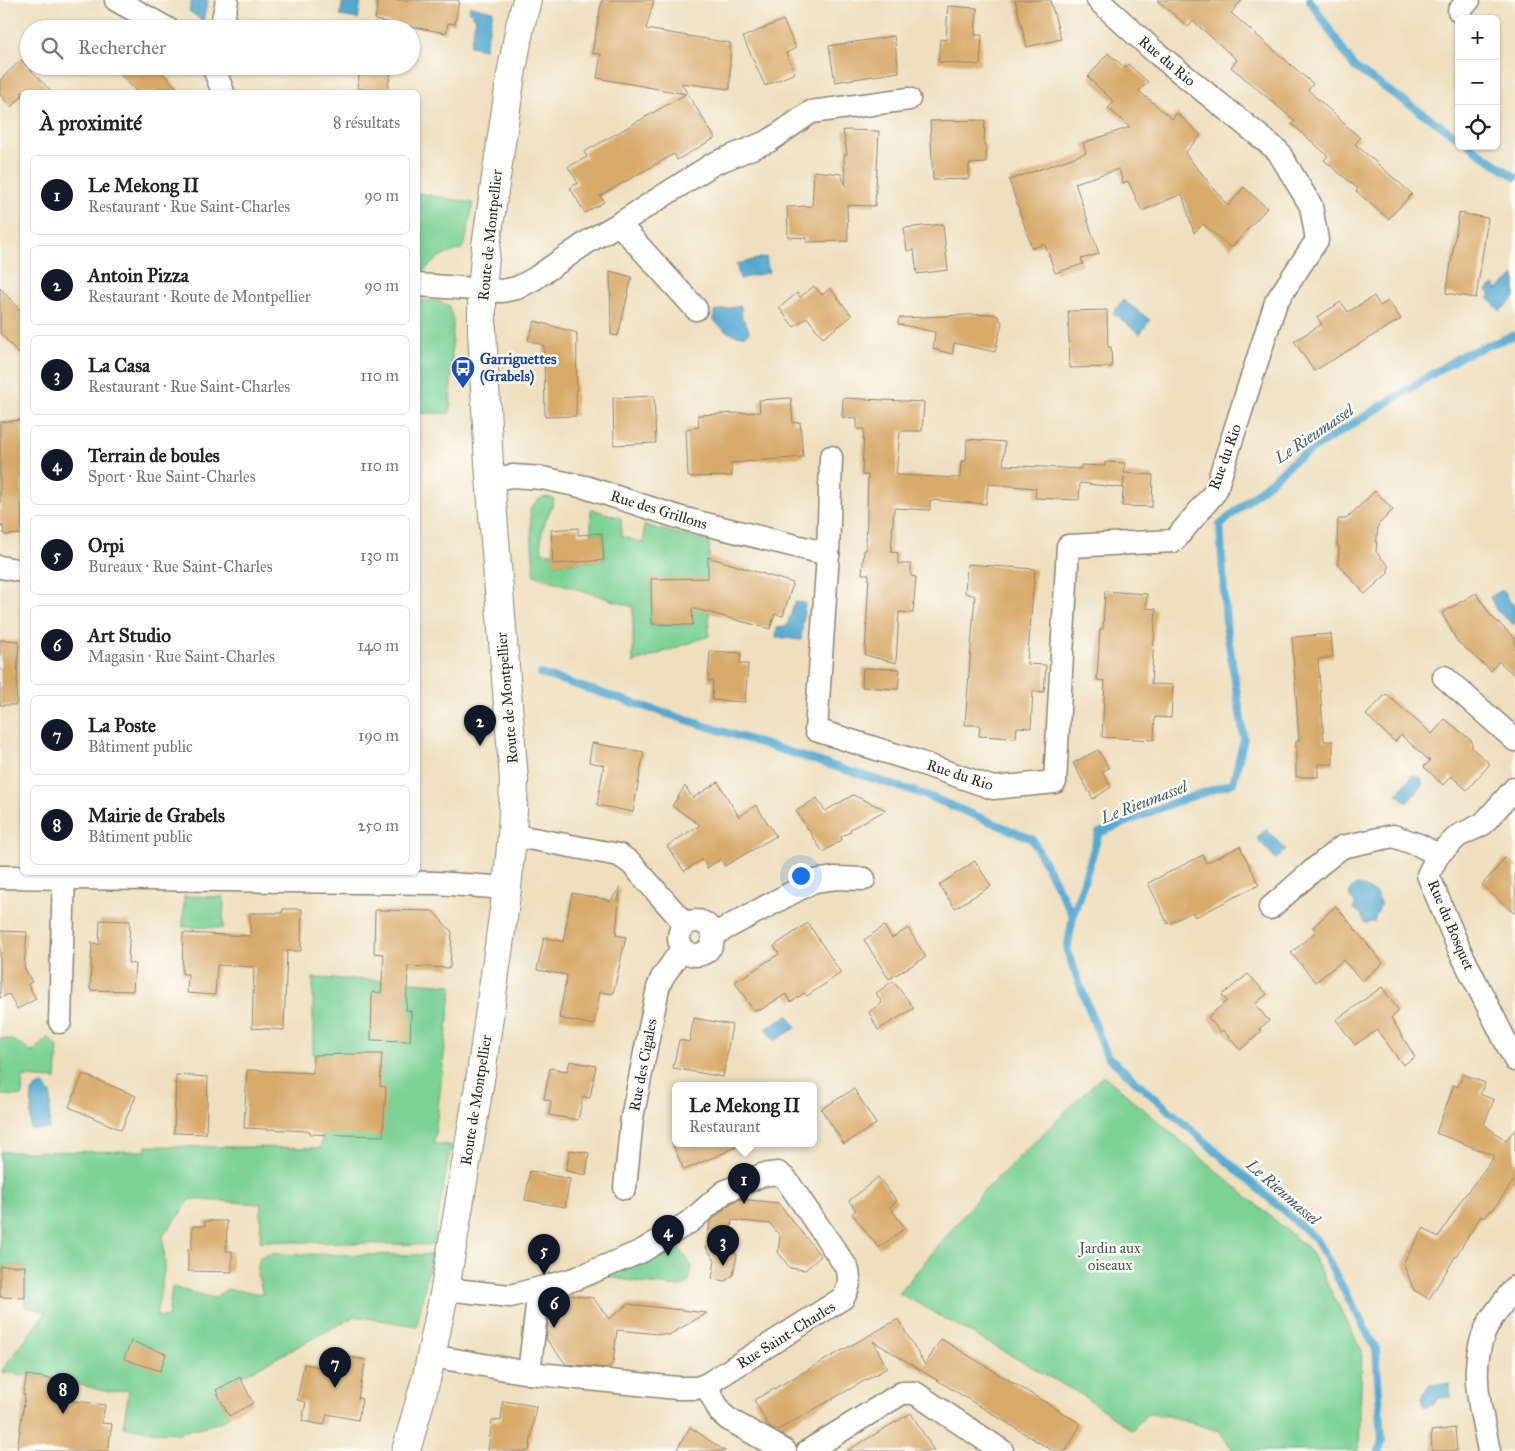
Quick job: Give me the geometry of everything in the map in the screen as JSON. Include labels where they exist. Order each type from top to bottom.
[{"type":"street","points":[[116,0],[152,20]]},
{"type":"street","points":[[223,20],[227,0]]},
{"type":"street","name":"Route de Montpellier","points":[[406,1451],[432,1356],[445,1289],[481,1074],[507,888],[512,835],[514,780],[490,479],[482,331],[482,290],[486,246],[511,75],[527,0]]},
{"type":"street","name":"Rue du Rio","points":[[828,554],[816,730],[993,788],[1055,782],[1068,546],[1174,541],[1215,492],[1276,302],[1317,240],[1311,206],[1278,151],[1154,51],[1098,0]]},
{"type":"street","points":[[217,75],[222,90]]},
{"type":"street","points":[[420,285],[506,291],[517,288],[713,164],[769,141],[812,112],[909,99]]},
{"type":"street","points":[[619,224],[696,309]]},
{"type":"street","points":[[828,554],[831,457]]},
{"type":"street","name":"Rue des Grillons","points":[[490,479],[513,476],[542,478],[585,487],[681,518],[828,554]]},
{"type":"street","points":[[0,567],[20,571]]},
{"type":"street","points":[[1444,677],[1515,740]]},
{"type":"street","name":"Rue du Bosquet","points":[[1515,788],[1483,824],[1458,836],[1438,855],[1428,875],[1460,951],[1515,1060]]},
{"type":"street","points":[[512,835],[619,854],[631,863],[686,924]]},
{"type":"street","points":[[1270,908],[1342,847],[1393,836],[1419,845],[1438,855]]},
{"type":"street","points":[[0,877],[64,875],[293,877],[507,888]]},
{"type":"street","points":[[60,1022],[64,875]]},
{"type":"street","points":[[713,935],[814,881],[836,878],[864,879]]},
{"type":"street","points":[[692,921],[706,923],[713,935],[710,949],[696,956],[682,949],[678,939],[682,928],[692,921]]},
{"type":"street","name":"Rue des Cigales","points":[[626,1188],[632,1118],[658,988],[662,978],[682,949]]},
{"type":"street","name":"Rue Saint-Charles","points":[[432,1356],[530,1373],[677,1388],[696,1388],[706,1385],[843,1298],[848,1290],[850,1278],[847,1268],[786,1179],[778,1174],[762,1175],[724,1192],[691,1221],[642,1251],[575,1279],[510,1296],[445,1289]]},
{"type":"street","points":[[1490,1451],[1475,1376],[1477,1355],[1483,1334],[1515,1287]]},
{"type":"street","points":[[530,1373],[539,1289]]},
{"type":"street","points":[[706,1385],[720,1412],[728,1419],[785,1451]]},
{"type":"street","points":[[808,1451],[902,1393],[915,1393],[1002,1451]]},
{"type":"green space","points":[[420,193],[473,203],[465,244],[461,249],[439,257],[424,270],[420,270]]},
{"type":"green space","points":[[420,300],[438,301],[449,306],[453,320],[450,413],[420,413]]},
{"type":"green space","points":[[547,497],[554,499],[542,532],[542,553],[553,553],[554,564],[604,560],[602,533],[591,534],[591,509],[621,518],[621,536],[644,543],[644,525],[709,542],[709,636],[633,663],[633,607],[534,575],[530,510],[537,501]],"holes":[[[651,579],[691,579],[692,625],[652,625]]]},
{"type":"green space","points":[[184,896],[224,897],[223,928],[183,927]]},
{"type":"green space","points":[[313,978],[452,985],[434,1144],[451,1145],[433,1245],[260,1241],[261,1204],[191,1199],[163,1236],[165,1266],[156,1316],[168,1317],[172,1287],[214,1298],[227,1289],[263,1294],[257,1273],[260,1257],[270,1254],[431,1255],[417,1326],[355,1316],[216,1390],[229,1416],[223,1421],[179,1433],[123,1427],[129,1390],[108,1392],[62,1380],[1,1372],[46,1312],[25,1306],[25,1266],[0,1266],[0,1152],[146,1151],[146,1146],[321,1148],[329,1055],[313,1055]]},
{"type":"green space","points":[[48,1037],[58,1047],[56,1079],[23,1077],[22,1096],[0,1095],[2,1060],[0,1060],[0,1038],[16,1042],[30,1052],[35,1051]]},
{"type":"green space","name":"Jardin aux oiseaux","points":[[1103,1075],[1309,1249],[1362,1351],[1359,1451],[1234,1451],[1219,1431],[1168,1416],[1147,1414],[1132,1430],[1082,1395],[899,1293],[981,1194]]},
{"type":"green space","points":[[677,1244],[692,1267],[689,1282],[682,1287],[642,1283],[605,1276]]},
{"type":"water","points":[[192,0],[208,0],[203,20],[189,11]]},
{"type":"water","points":[[343,0],[361,0],[358,19],[340,16]]},
{"type":"water","points":[[470,6],[493,11],[485,49],[470,46],[476,18],[469,12]]},
{"type":"water","points":[[766,257],[769,272],[740,279],[736,264]]},
{"type":"water","points":[[1515,275],[1515,298],[1500,311],[1488,298],[1491,295],[1487,290],[1494,285],[1497,290]]},
{"type":"water","points":[[1123,300],[1150,320],[1140,334],[1113,313]]},
{"type":"water","points":[[741,306],[742,318],[749,332],[747,335],[737,335],[728,332],[713,319],[715,311]]},
{"type":"water","points":[[1502,590],[1509,601],[1515,606],[1514,625],[1496,610],[1490,597]]},
{"type":"water","points":[[795,602],[805,603],[801,640],[776,637],[777,628],[787,626]]},
{"type":"water","points":[[1414,774],[1417,777],[1421,777],[1423,783],[1407,803],[1397,794]]},
{"type":"water","points":[[1266,829],[1286,850],[1276,859],[1257,838]]},
{"type":"water","points":[[1356,885],[1375,892],[1381,903],[1374,922],[1364,922],[1361,914],[1354,909],[1355,903],[1349,896],[1350,890]]},
{"type":"water","points":[[788,1015],[796,1028],[774,1041],[766,1029]]},
{"type":"water","points":[[42,1085],[47,1087],[47,1092],[51,1093],[49,1129],[30,1129],[32,1092],[34,1092],[35,1088]]},
{"type":"water","points":[[1430,1384],[1450,1384],[1451,1397],[1438,1398],[1433,1405],[1431,1404],[1427,1408],[1423,1405],[1421,1397]]},
{"type":"building","points":[[378,0],[459,0],[455,24],[448,23],[446,33],[420,28],[420,20],[375,20]]},
{"type":"building","points":[[602,0],[654,0],[646,29],[730,43],[730,89],[681,83],[715,138],[677,160],[674,154],[600,196],[604,202],[585,213],[570,188],[578,183],[568,167],[587,157],[584,152],[686,94],[597,78],[601,54],[592,53]]},
{"type":"building","points":[[1015,0],[1050,0],[1061,39],[1027,47]]},
{"type":"building","points":[[1157,0],[1242,0],[1231,13],[1313,84],[1308,90],[1360,138],[1355,144],[1412,194],[1388,219],[1356,191],[1358,189],[1324,160],[1328,156],[1292,124],[1295,121],[1231,67],[1237,60],[1193,21],[1188,27]]},
{"type":"building","points":[[948,6],[977,8],[975,35],[982,35],[980,65],[938,62],[940,39],[946,40]]},
{"type":"building","points":[[783,20],[796,48],[786,53],[795,73],[765,86],[743,37]]},
{"type":"building","points":[[894,36],[899,72],[835,82],[829,46]]},
{"type":"building","points":[[1108,53],[1125,68],[1128,64],[1148,82],[1139,91],[1172,119],[1177,113],[1201,135],[1185,153],[1228,206],[1244,187],[1267,208],[1231,248],[1203,224],[1194,233],[1182,194],[1142,211],[1128,181],[1123,183],[1119,169],[1075,183],[1099,254],[1081,259],[1083,264],[1055,273],[1045,244],[1032,248],[1009,180],[1086,153],[1083,143],[1130,127],[1108,108],[1114,102],[1088,77]]},
{"type":"building","points":[[20,61],[20,75],[36,75],[50,90],[20,90],[20,98],[11,107],[0,95],[0,80]]},
{"type":"building","points":[[121,75],[165,75],[179,90],[135,90]]},
{"type":"building","points":[[359,75],[390,75],[387,90],[357,88]]},
{"type":"building","points":[[985,120],[984,145],[986,145],[986,163],[969,164],[969,179],[933,180],[930,121]]},
{"type":"building","points":[[843,130],[879,131],[875,206],[847,205],[848,241],[806,242],[807,238],[788,237],[787,207],[812,206],[814,171],[841,174],[846,186],[844,155],[847,154]]},
{"type":"building","points":[[1459,213],[1488,218],[1476,298],[1446,293]]},
{"type":"building","points":[[943,224],[948,270],[917,274],[914,250],[907,251],[904,228]]},
{"type":"building","points":[[610,271],[632,277],[618,336],[611,335]]},
{"type":"building","points":[[814,286],[822,295],[830,288],[852,316],[823,338],[807,317],[794,327],[779,308],[797,293],[800,297]]},
{"type":"building","points":[[0,288],[20,310],[20,355],[0,333]]},
{"type":"building","points":[[1374,296],[1380,306],[1388,301],[1401,319],[1314,371],[1294,341],[1322,324],[1317,317],[1341,302],[1348,312]]},
{"type":"building","points":[[1107,310],[1108,347],[1111,347],[1112,367],[1070,368],[1068,311]]},
{"type":"building","points":[[991,314],[998,316],[1002,323],[995,352],[954,343],[952,354],[933,349],[935,332],[898,324],[899,318]]},
{"type":"building","points":[[535,321],[577,333],[576,416],[545,417],[544,346],[528,340]]},
{"type":"building","points":[[654,396],[656,443],[614,445],[613,398]]},
{"type":"building","points":[[791,398],[793,423],[800,422],[803,457],[731,463],[732,476],[688,477],[686,429],[699,427],[698,415],[760,412],[759,400]]},
{"type":"building","points":[[843,398],[924,402],[922,431],[900,431],[896,475],[960,478],[961,461],[966,461],[967,439],[1005,442],[1003,465],[1081,469],[1081,465],[1105,466],[1105,462],[1125,463],[1124,473],[1153,475],[1152,507],[1122,506],[1124,477],[1123,488],[1080,483],[1079,500],[1035,498],[1036,488],[988,484],[986,504],[930,500],[930,510],[894,508],[891,552],[898,553],[898,564],[911,564],[911,576],[916,577],[913,613],[899,612],[896,663],[865,655],[869,574],[862,574],[864,550],[866,550],[868,475],[862,475],[864,429],[857,429],[857,418],[842,417]]},
{"type":"building","points":[[20,420],[20,534],[4,535],[3,526],[0,527],[0,422]]},
{"type":"building","points":[[1375,491],[1393,510],[1378,525],[1376,552],[1388,565],[1388,573],[1365,594],[1338,564],[1338,519],[1346,519]]},
{"type":"building","points":[[578,528],[578,535],[602,533],[604,560],[553,564],[551,530]]},
{"type":"building","points":[[708,557],[793,583],[783,616],[775,614],[770,629],[692,608],[693,625],[652,624],[651,579],[708,578]]},
{"type":"building","points":[[967,564],[1035,569],[1027,664],[1046,665],[1044,692],[1033,691],[1031,728],[1017,727],[1016,738],[979,736],[980,725],[965,725],[975,596],[965,593]]},
{"type":"building","points":[[1105,591],[1147,594],[1146,608],[1156,609],[1151,684],[1173,685],[1171,718],[1155,717],[1154,740],[1102,737],[1105,681],[1097,680],[1100,629],[1103,629]]},
{"type":"building","points":[[1476,593],[1491,616],[1515,638],[1515,676],[1499,661],[1491,671],[1457,641],[1442,613]]},
{"type":"building","points":[[1331,634],[1333,657],[1318,659],[1324,741],[1333,741],[1333,764],[1318,764],[1318,777],[1296,777],[1296,741],[1299,741],[1292,637]]},
{"type":"building","points":[[0,640],[19,641],[16,705],[0,705]]},
{"type":"building","points":[[710,651],[741,653],[740,664],[748,664],[745,702],[712,700],[713,681],[708,681]]},
{"type":"building","points":[[863,668],[900,669],[898,689],[862,687]]},
{"type":"building","points":[[1386,694],[1432,734],[1445,719],[1472,741],[1472,748],[1490,764],[1467,790],[1451,776],[1443,785],[1424,767],[1430,761],[1401,735],[1395,742],[1366,715]]},
{"type":"building","points":[[592,743],[644,752],[633,812],[597,805],[604,765],[589,762]]},
{"type":"building","points":[[1098,750],[1109,768],[1102,772],[1111,787],[1093,799],[1073,763]]},
{"type":"building","points":[[718,782],[739,817],[756,805],[776,836],[725,866],[721,859],[707,868],[703,859],[684,871],[667,846],[700,825],[672,806],[685,786],[693,798]]},
{"type":"building","points":[[853,795],[886,810],[850,829],[851,831],[841,837],[842,840],[823,852],[796,811],[817,798],[825,811]]},
{"type":"building","points":[[1240,846],[1259,885],[1195,917],[1192,912],[1168,924],[1148,883],[1203,855],[1206,863]]},
{"type":"building","points":[[1505,858],[1515,867],[1515,914],[1482,885]]},
{"type":"building","points":[[975,861],[991,886],[955,908],[939,885]]},
{"type":"building","points":[[620,887],[616,935],[626,937],[613,994],[600,992],[594,1025],[559,1018],[567,975],[537,970],[544,937],[563,942],[572,893],[609,900],[610,902]]},
{"type":"building","points":[[1336,906],[1383,963],[1362,981],[1343,960],[1316,982],[1291,953],[1316,931],[1313,927]]},
{"type":"building","points":[[283,909],[302,909],[301,951],[287,951],[284,1030],[252,1028],[254,967],[217,965],[215,995],[187,993],[188,974],[182,974],[183,933],[250,936],[250,913],[282,913]]},
{"type":"building","points":[[375,910],[433,911],[452,932],[450,968],[408,966],[406,1010],[411,1011],[410,1041],[371,1040],[372,992],[381,993],[384,954],[374,953]]},
{"type":"building","points":[[100,920],[130,921],[128,963],[135,964],[133,991],[90,990],[92,942],[99,945]]},
{"type":"building","points":[[808,923],[841,973],[807,996],[804,993],[791,1002],[786,994],[760,1010],[753,1010],[735,982],[779,954],[774,946]]},
{"type":"building","points":[[884,926],[892,938],[908,928],[926,957],[889,979],[864,940]]},
{"type":"building","points":[[0,931],[27,932],[24,967],[32,982],[28,984],[36,999],[17,1009],[9,994],[0,998]]},
{"type":"building","points":[[1248,974],[1267,994],[1255,1004],[1269,1021],[1259,1029],[1262,1031],[1240,1050],[1223,1030],[1220,1032],[1208,1017],[1227,1001],[1222,995]]},
{"type":"building","points":[[893,981],[914,1008],[878,1030],[869,1012],[882,1003],[876,993]]},
{"type":"building","points":[[1382,987],[1399,1011],[1391,1018],[1415,1057],[1403,1065],[1377,1030],[1355,1045],[1336,1020]]},
{"type":"building","points":[[694,1018],[732,1025],[723,1077],[673,1068],[679,1040],[689,1042]]},
{"type":"building","points":[[382,1054],[380,1086],[386,1087],[383,1136],[310,1134],[310,1131],[244,1128],[247,1070],[313,1073],[313,1055]]},
{"type":"building","points":[[570,1061],[596,1066],[590,1098],[583,1096],[578,1120],[549,1115],[551,1101],[544,1099],[550,1068],[567,1071]]},
{"type":"building","points":[[83,1074],[136,1096],[121,1130],[69,1107]]},
{"type":"building","points":[[1463,1074],[1485,1083],[1480,1094],[1494,1100],[1484,1124],[1506,1141],[1515,1129],[1515,1179],[1492,1211],[1484,1218],[1481,1216],[1429,1299],[1414,1290],[1403,1263],[1424,1228],[1438,1238],[1462,1199],[1495,1156],[1436,1133],[1454,1085],[1458,1087]]},
{"type":"building","points":[[176,1075],[208,1077],[206,1134],[174,1133]]},
{"type":"building","points":[[854,1089],[876,1124],[844,1144],[821,1109]]},
{"type":"building","points":[[674,1147],[737,1147],[684,1170]]},
{"type":"building","points":[[570,1150],[589,1153],[586,1175],[566,1171]]},
{"type":"building","points":[[530,1171],[570,1179],[565,1207],[525,1200]]},
{"type":"building","points":[[878,1177],[897,1201],[890,1207],[905,1228],[879,1248],[852,1214],[856,1210],[849,1201]]},
{"type":"building","points":[[740,1199],[778,1203],[821,1256],[805,1270],[790,1268],[778,1252],[780,1236],[770,1224],[732,1220],[729,1246],[737,1255],[733,1275],[725,1281],[712,1279],[715,1260],[706,1248],[710,1222],[731,1203]]},
{"type":"building","points":[[205,1221],[227,1221],[226,1251],[232,1251],[232,1272],[188,1271],[188,1249],[191,1250],[193,1226],[205,1226]]},
{"type":"building","points":[[0,1266],[25,1266],[25,1298],[0,1297]]},
{"type":"building","points":[[568,1295],[593,1298],[609,1319],[628,1304],[707,1313],[669,1335],[617,1330],[613,1363],[608,1368],[566,1364],[546,1339],[550,1310],[564,1312]]},
{"type":"building","points":[[898,1319],[925,1365],[941,1339],[1081,1424],[1066,1451],[1053,1451],[873,1341],[887,1368],[776,1431],[770,1428],[754,1400]]},
{"type":"building","points":[[131,1341],[166,1354],[160,1371],[124,1359]]},
{"type":"building","points":[[343,1356],[366,1360],[358,1398],[362,1399],[358,1420],[327,1414],[324,1425],[302,1421],[306,1402],[297,1400],[304,1364],[340,1371]]},
{"type":"building","points":[[27,1375],[72,1382],[69,1400],[105,1405],[102,1423],[112,1424],[108,1451],[17,1451]]},
{"type":"building","points":[[240,1377],[253,1403],[229,1416],[216,1390]]},
{"type":"building","points":[[503,1401],[536,1406],[529,1451],[488,1451],[492,1420],[501,1421]]},
{"type":"building","points":[[911,1413],[934,1451],[847,1451],[877,1433]]},
{"type":"building","points":[[690,1427],[725,1451],[676,1451]]},
{"type":"building","points":[[1455,1428],[1457,1451],[1432,1451],[1431,1431]]},
{"type":"waterway","name":"Le Rieumassel","points":[[1310,0],[1354,67],[1455,135]]},
{"type":"waterway","name":"Le Rieumassel","points":[[1476,150],[1515,177]]},
{"type":"waterway","name":"Le Rieumassel","points":[[1379,1451],[1382,1440],[1376,1349],[1317,1240],[1107,1056],[1067,951],[1073,916],[1099,833],[1173,803],[1233,783],[1244,739],[1226,624],[1220,525],[1295,460],[1463,355],[1515,335]]},
{"type":"waterway","points":[[541,674],[928,796],[1032,839],[1073,916]]},
{"type":"place","name":"Garriguettes (Grabels)","points":[[463,389]]},
{"type":"place","name":"Antoin Pizza","points":[[480,746]]},
{"type":"place","name":"Le Mekong II","points":[[744,1204]]},
{"type":"place","name":"Terrain de boules","points":[[668,1256]]},
{"type":"place","name":"La Casa","points":[[723,1266]]},
{"type":"place","name":"Orpi","points":[[544,1275]]},
{"type":"place","name":"Art Studio","points":[[554,1328]]},
{"type":"place","name":"La Poste","points":[[335,1388]]},
{"type":"place","name":"Mairie de Grabels","points":[[63,1414]]}]
